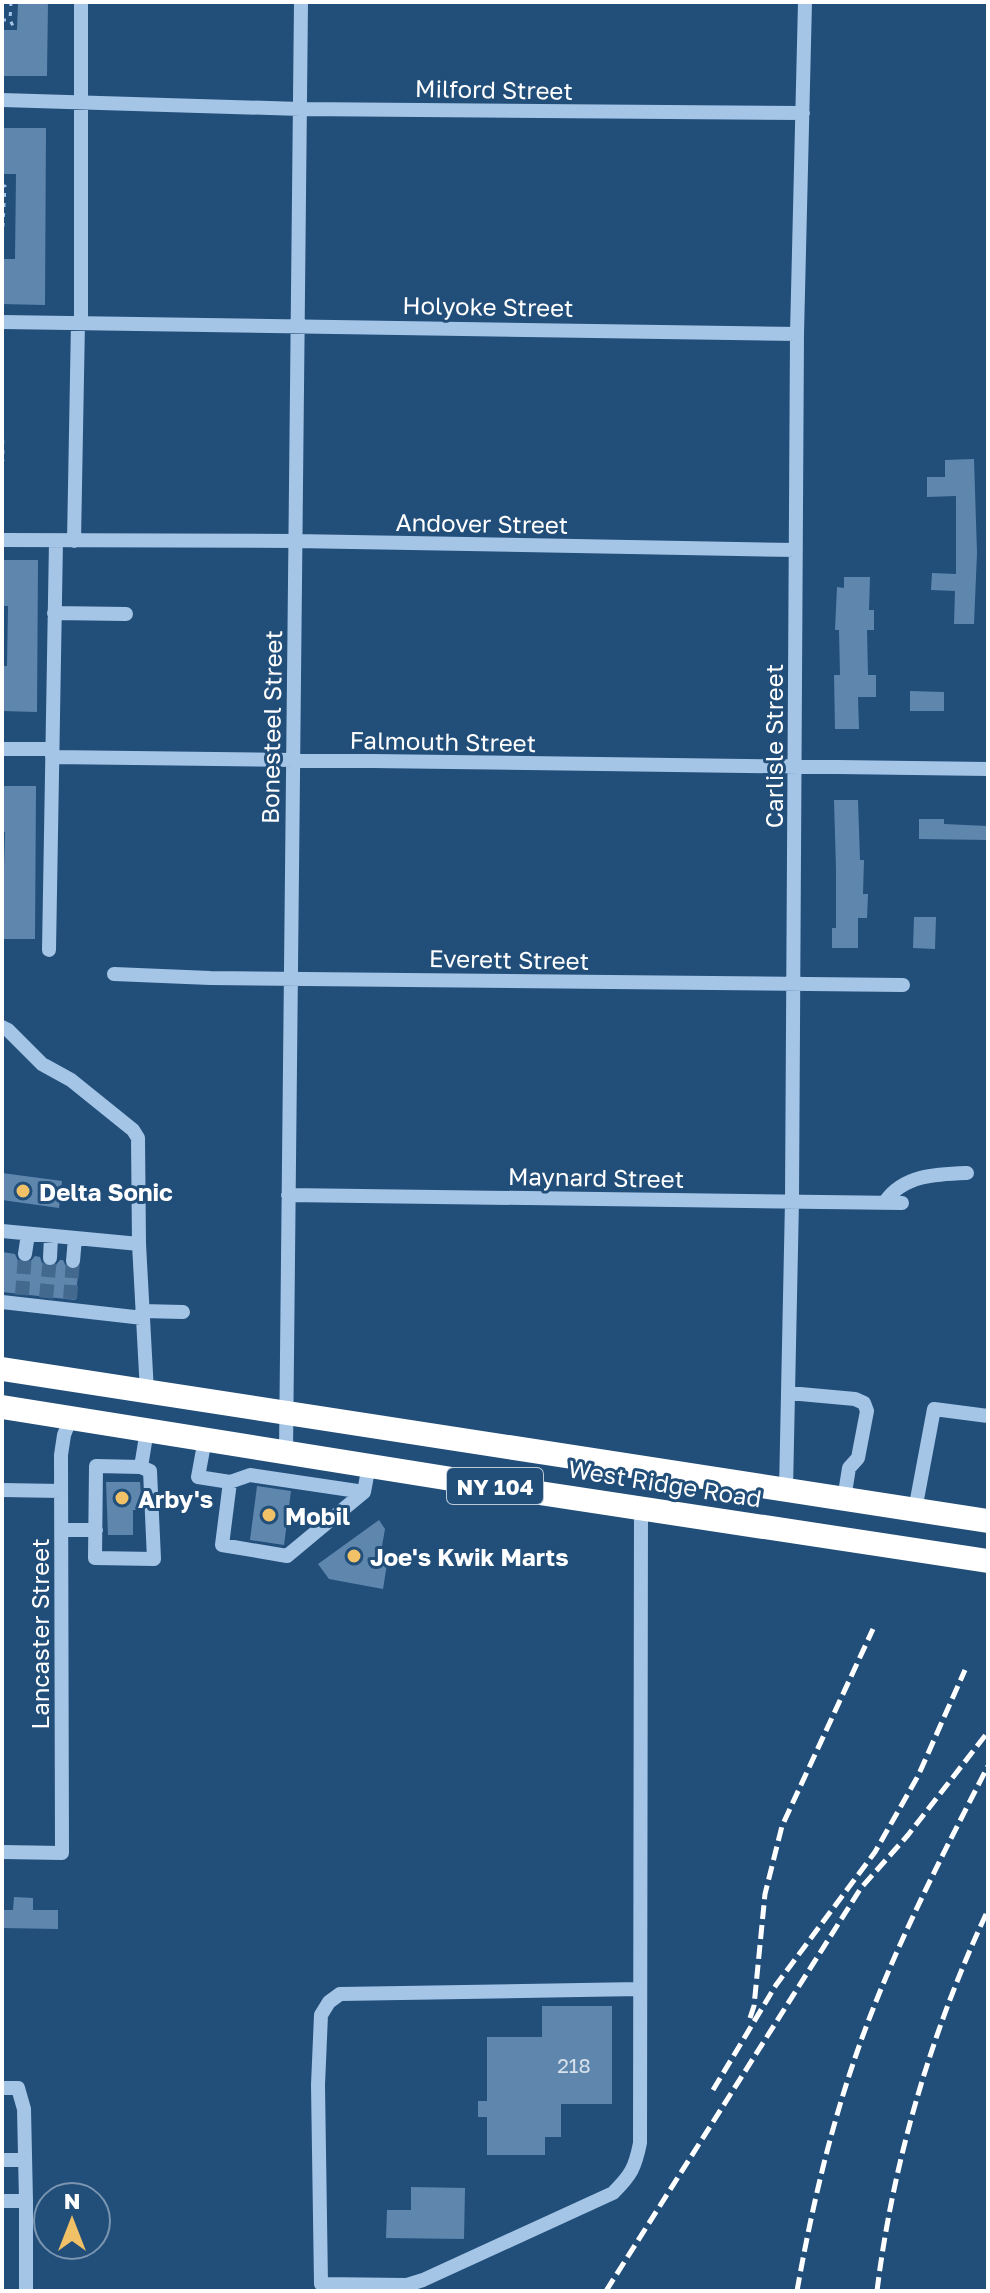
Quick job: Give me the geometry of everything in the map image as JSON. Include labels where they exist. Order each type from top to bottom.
[{"type":"highway","name":"West Ridge Road","points":[[2,1369],[988,1521]]},
{"type":"highway","name":"West Ridge Road","points":[[2,1407],[988,1561]]},
{"type":"street","points":[[74,541],[80,322],[81,2]]},
{"type":"street","name":"Bonesteel Street","points":[[286,1452],[301,2]]},
{"type":"street","name":"Carlisle Street","points":[[786,1490],[792,1201],[797,334],[805,2]]},
{"type":"street","name":"Milford Street","points":[[2,100],[300,109],[803,113]]},
{"type":"street","name":"Holyoke Street","points":[[2,322],[797,334]]},
{"type":"street","name":"Andover Street","points":[[2,540],[295,541],[796,550]]},
{"type":"street","points":[[49,950],[56,541]]},
{"type":"street","points":[[54,613],[126,614]]},
{"type":"street","name":"Falmouth Street","points":[[2,749],[90,757],[988,769]]},
{"type":"street","name":"Everett Street","points":[[114,974],[903,985]]},
{"type":"street","points":[[2,1027],[42,1064],[71,1080],[133,1130],[138,1138],[139,1244],[147,1392]]},
{"type":"street","points":[[885,1202],[894,1188],[908,1182],[936,1174],[967,1173]]},
{"type":"street","name":"Maynard Street","points":[[288,1195],[902,1203]]},
{"type":"street","points":[[2,1233],[139,1244]]},
{"type":"street","points":[[25,1254],[28,1234]]},
{"type":"street","points":[[50,1258],[51,1236]]},
{"type":"street","points":[[73,1261],[75,1238]]},
{"type":"street","points":[[2,1302],[22,1299],[142,1314],[183,1312]]},
{"type":"street","points":[[789,1393],[855,1399],[864,1403],[867,1411],[858,1458],[849,1468],[844,1499]]},
{"type":"street","points":[[915,1510],[934,1409],[988,1416]]},
{"type":"street","name":"Lancaster Street","points":[[2,1852],[62,1853],[61,1491],[62,1446],[71,1417]]},
{"type":"street","points":[[141,1467],[147,1430]]},
{"type":"street","points":[[205,1439],[198,1477],[230,1482],[250,1475],[364,1492]]},
{"type":"street","points":[[230,1482],[222,1545],[287,1556],[364,1492],[369,1465]]},
{"type":"street","points":[[96,1466],[141,1467],[150,1471],[154,1559],[95,1558],[96,1466]]},
{"type":"street","points":[[2,1490],[61,1491]]},
{"type":"street","points":[[640,1989],[340,1994],[329,2002],[321,2015],[318,2085],[321,2287],[407,2285],[423,2280],[613,2193],[636,2165],[640,2143],[641,1508]]},
{"type":"street","points":[[61,1530],[96,1530]]},
{"type":"street","points":[[2,2088],[18,2088],[24,2109],[26,2291]]},
{"type":"street","points":[[2,2160],[25,2160]]},
{"type":"street","points":[[2,2201],[26,2201]]},
{"type":"path","points":[[11,2],[10,20],[14,28]]},
{"type":"path","points":[[2,20],[10,20]]},
{"type":"path","points":[[2,186],[5,186],[2,245]]},
{"type":"path","points":[[2,400],[3,461]]},
{"type":"building","points":[[18,2],[48,2],[47,76],[2,76],[2,30],[17,30]]},
{"type":"building","points":[[2,128],[46,128],[45,305],[2,304],[2,259],[15,259],[16,174],[2,174]]},
{"type":"building","points":[[974,459],[977,553],[974,624],[954,624],[955,591],[931,590],[932,573],[956,574],[956,496],[927,497],[927,477],[945,477],[945,460]]},
{"type":"building","points":[[2,560],[38,560],[37,712],[2,711],[2,666],[7,666],[8,606],[2,606]]},
{"type":"building","points":[[844,577],[870,577],[869,610],[874,610],[874,630],[867,630],[868,675],[876,675],[876,697],[858,697],[859,729],[835,729],[834,675],[840,675],[839,630],[835,630],[837,587],[844,588]]},
{"type":"building","points":[[910,691],[944,692],[944,711],[910,711]]},
{"type":"building","points":[[2,786],[36,786],[35,939],[2,939],[5,832],[2,832]]},
{"type":"building","points":[[834,800],[858,800],[860,860],[864,860],[863,894],[868,894],[867,918],[858,918],[858,948],[832,948],[832,928],[836,928]]},
{"type":"building","points":[[919,819],[944,819],[944,824],[988,826],[988,840],[919,839]]},
{"type":"building","points":[[914,917],[936,917],[935,949],[913,948]]},
{"type":"building","points":[[2,1173],[62,1181],[59,1208],[2,1200]]},
{"type":"building","points":[[2,1252],[15,1254],[23,1264],[29,1263],[35,1256],[40,1257],[49,1268],[63,1260],[68,1270],[79,1268],[75,1300],[2,1292]]},
{"type":"building","points":[[106,1482],[140,1482],[142,1510],[133,1510],[133,1535],[108,1535]]},
{"type":"building","points":[[257,1486],[291,1491],[284,1545],[250,1540]]},
{"type":"building","points":[[379,1520],[385,1529],[379,1563],[387,1564],[383,1589],[329,1579],[318,1564]]},
{"type":"building","points":[[14,1897],[33,1898],[33,1910],[58,1910],[58,1929],[2,1928],[2,1910],[13,1910]]},
{"type":"building","points":[[542,2006],[612,2006],[612,2104],[561,2104],[561,2137],[545,2137],[545,2155],[487,2155],[487,2117],[478,2117],[478,2101],[487,2101],[487,2037],[542,2037]]},
{"type":"building","points":[[411,2187],[465,2188],[464,2239],[386,2238],[387,2210],[411,2210]]},
{"type":"tunnel","points":[[22,1295],[25,1254]]},
{"type":"tunnel","points":[[46,1298],[50,1258]]},
{"type":"tunnel","points":[[70,1299],[73,1261]]},
{"type":"railway","points":[[750,2018],[754,2006],[765,1894],[782,1826],[873,1629]]},
{"type":"railway","points":[[713,2090],[776,1985],[875,1852],[918,1776],[965,1670]]},
{"type":"railway","points":[[606,2291],[861,1888],[908,1835],[988,1732]]},
{"type":"railway","points":[[797,2291],[828,2148],[860,2043],[913,1916],[988,1766]]},
{"type":"railway","points":[[877,2291],[893,2193],[918,2096],[949,2001],[988,1910]]},
{"type":"place","name":"Delta Sonic","points":[[23,1191]]},
{"type":"place","name":"Arby's","points":[[122,1498]]},
{"type":"place","name":"Mobil","points":[[269,1515]]},
{"type":"place","name":"Joe's Kwik Marts","points":[[354,1556]]}]
